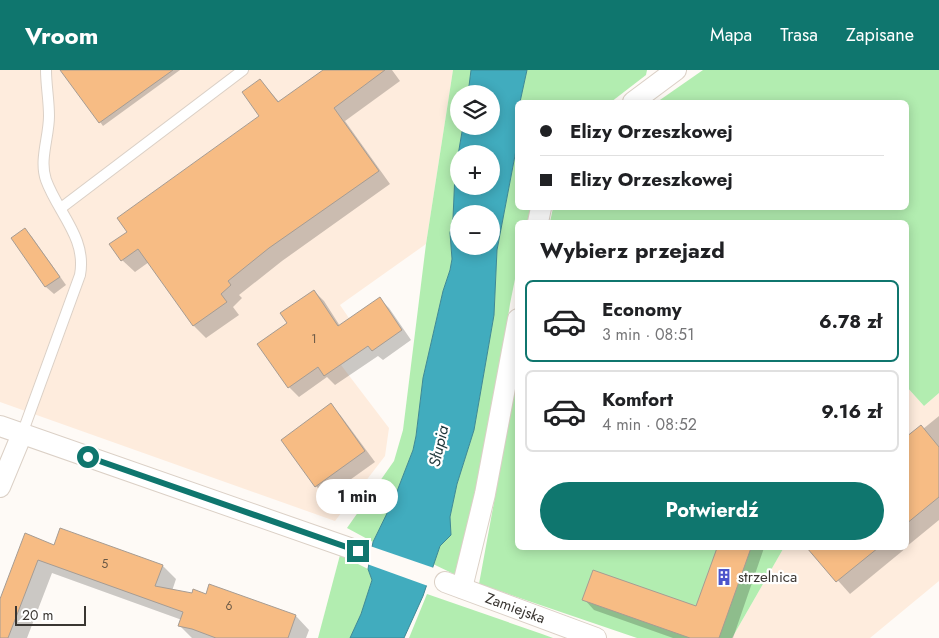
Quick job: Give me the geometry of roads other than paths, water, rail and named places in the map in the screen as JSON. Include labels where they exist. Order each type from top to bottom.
[{"type":"street","points":[[636,100],[676,70]]},
{"type":"street","name":"Zamiejska","points":[[515,335],[485,494],[453,585],[596,638]]},
{"type":"street","points":[[0,426],[358,551]]},
{"type":"street","points":[[0,487],[22,434]]},
{"type":"lane","points":[[22,434],[80,275],[82,264],[82,254],[77,238],[46,179],[44,168],[49,114],[46,70]]},
{"type":"lane","points":[[61,208],[243,70]]},
{"type":"water","points":[[471,70],[527,70],[520,100],[515,100],[515,156],[500,234],[500,205],[454,205],[454,195],[500,195],[500,145],[460,145],[461,135],[500,135],[500,85],[469,85]]},
{"type":"water","name":"Słupia","points":[[452,255],[497,255],[494,315],[474,430],[457,484],[450,517],[451,535],[440,546],[423,596],[404,638],[350,638],[361,614],[372,580],[368,569],[373,542],[394,499],[413,450],[423,378]]},
{"type":"place","name":"strzelnica","points":[[724,577]]}]
